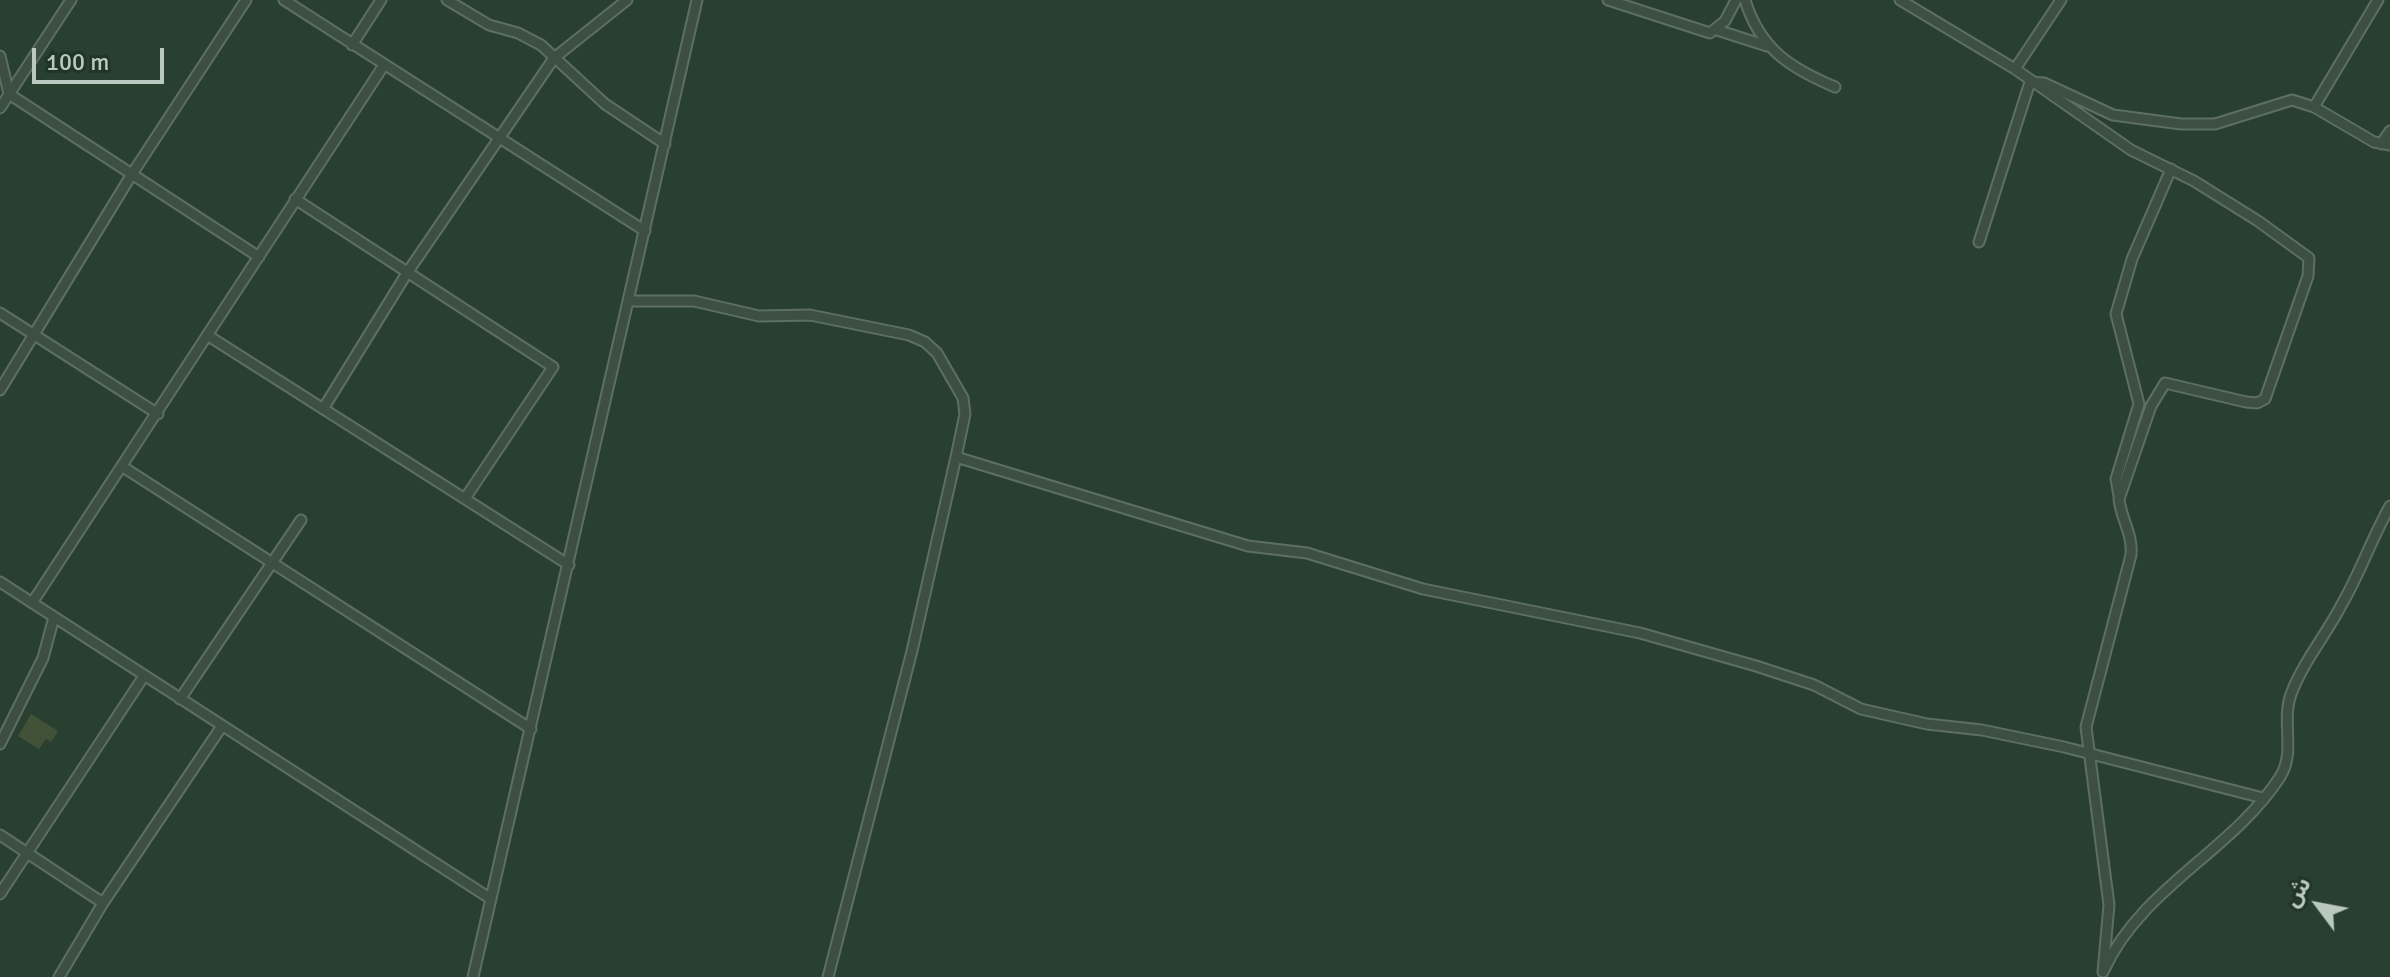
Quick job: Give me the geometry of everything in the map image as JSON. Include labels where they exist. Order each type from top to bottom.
[{"type":"street","points":[[0,108],[71,0]]},
{"type":"street","points":[[0,390],[132,174],[246,0]]},
{"type":"street","points":[[284,0],[645,231]]},
{"type":"street","points":[[352,45],[381,0]]},
{"type":"street","points":[[447,0],[489,25],[518,33],[541,45],[605,104],[665,144]]},
{"type":"street","points":[[323,409],[407,273],[554,58],[627,0]]},
{"type":"street","points":[[473,977],[697,0]]},
{"type":"street","points":[[1608,0],[1701,31],[1717,30],[1767,46],[1800,73],[1835,87]]},
{"type":"street","points":[[1717,30],[1736,0]]},
{"type":"street","points":[[1745,0],[1767,46]]},
{"type":"street","points":[[1900,0],[2015,69],[2131,150],[2171,169],[2309,258],[2308,276],[2265,399],[2257,403],[2246,402],[2165,383],[2151,406],[2119,499]]},
{"type":"street","points":[[2015,69],[2061,0]]},
{"type":"street","points":[[2314,107],[2378,0]]},
{"type":"street","points":[[0,56],[9,94],[259,257]]},
{"type":"street","points":[[32,603],[384,65]]},
{"type":"street","points":[[2030,82],[2044,83],[2113,115],[2167,123],[2215,124],[2285,100],[2314,107],[2386,145],[2390,131]]},
{"type":"street","points":[[1979,242],[2030,82]]},
{"type":"street","points":[[2102,974],[2109,905],[2086,727],[2131,555],[2132,541],[2120,515],[2116,479],[2139,404],[2116,314],[2132,259],[2171,169]]},
{"type":"street","points":[[295,199],[553,367],[466,497]]},
{"type":"street","points":[[629,301],[694,301],[759,316],[810,315],[888,329],[925,342],[953,377],[963,398],[965,414],[912,651],[828,977]]},
{"type":"street","points":[[0,313],[158,414]]},
{"type":"street","points":[[207,335],[569,565]]},
{"type":"street","points":[[956,457],[1248,546],[1307,553],[1423,589],[1669,641],[1814,685],[1872,712],[1927,724],[1996,732],[2263,798]]},
{"type":"street","points":[[123,467],[531,729]]},
{"type":"street","points":[[2102,974],[2119,944],[2151,904],[2263,798],[2287,762],[2286,723],[2291,694],[2342,604],[2390,506]]},
{"type":"street","points":[[180,699],[301,520]]},
{"type":"street","points":[[1,585],[491,899]]},
{"type":"street","points":[[0,744],[43,658],[54,617]]},
{"type":"street","points":[[0,894],[144,676]]},
{"type":"street","points":[[59,977],[103,903],[222,726]]},
{"type":"street","points":[[0,835],[27,856],[103,903]]},
{"type":"green space","points":[[31,714],[58,731],[51,742],[46,739],[39,749],[18,736]]}]
